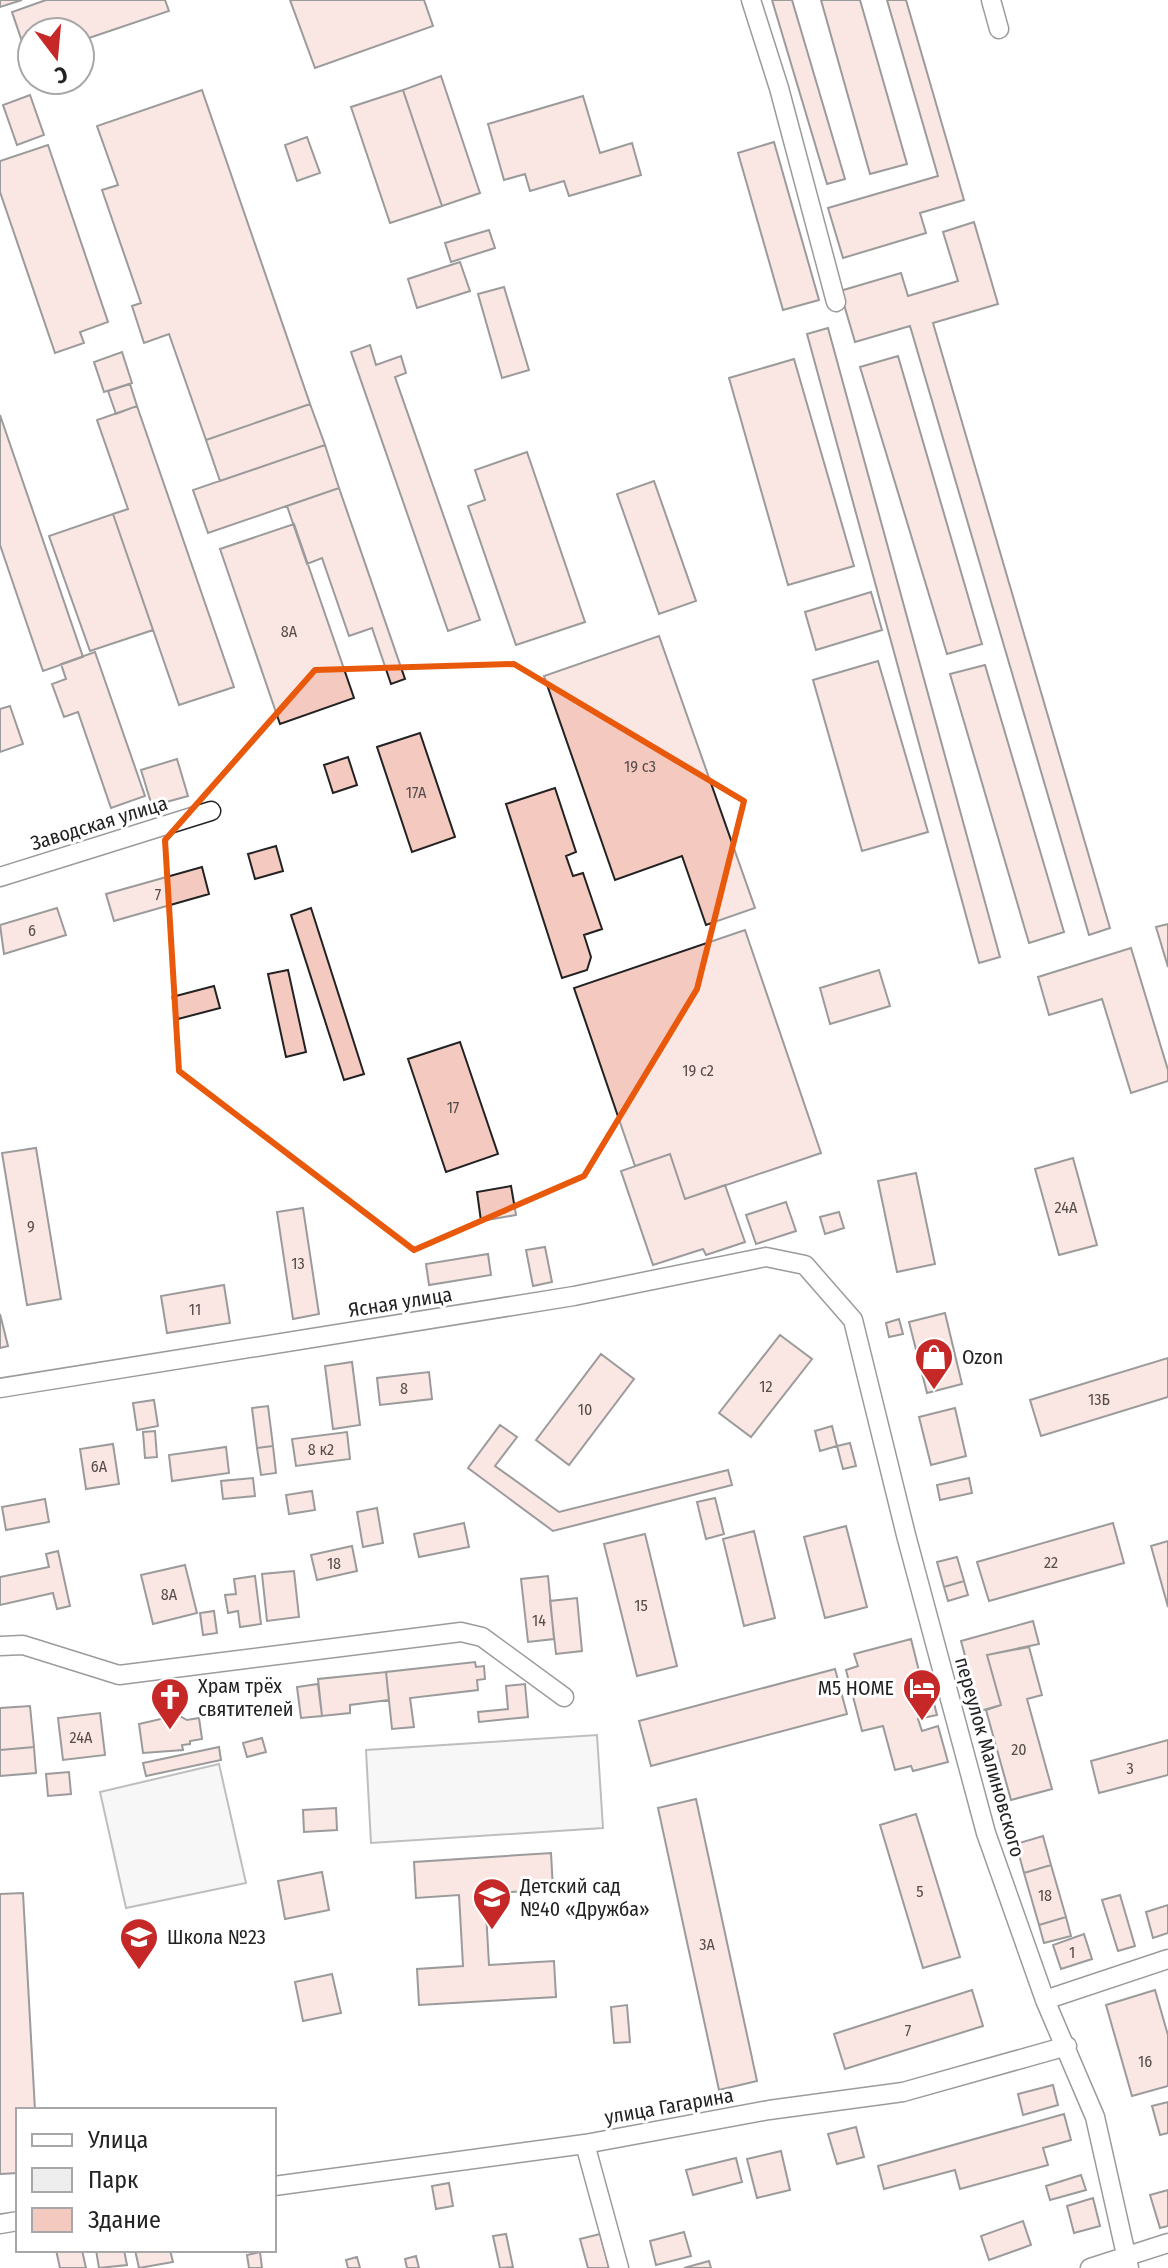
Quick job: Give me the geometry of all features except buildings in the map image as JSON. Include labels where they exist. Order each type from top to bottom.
[{"type":"street","points":[[751,0],[779,88],[836,302]]},
{"type":"street","points":[[991,0],[999,29]]},
{"type":"street","name":"Заводская улица","points":[[0,877],[211,811]]},
{"type":"street","name":"Ясная улица","points":[[0,1388],[574,1296],[766,1257],[805,1265]]},
{"type":"street","name":"переулок Малиновского","points":[[805,1265],[853,1320],[906,1535],[986,1833],[1045,2000],[1095,2117],[1128,2262]]},
{"type":"street","points":[[0,1646],[23,1645],[119,1675],[461,1632],[482,1637],[564,1697]]},
{"type":"street","points":[[1045,2000],[1168,1959]]},
{"type":"street","name":"улица Гагарина","points":[[276,2186],[585,2144],[769,2110],[903,2092],[1067,2046]]},
{"type":"street","points":[[585,2144],[619,2268]]},
{"type":"street","points":[[1090,2268],[1128,2262],[1168,2243]]},
{"type":"highlighted area","points":[[514,664],[744,801],[697,989],[584,1176],[414,1250],[179,1071],[165,840],[315,670]]},
{"type":"green space","points":[[597,1735],[603,1828],[371,1843],[366,1750]]},
{"type":"green space","points":[[219,1764],[246,1883],[126,1908],[100,1792]]},
{"type":"place","name":"Ozon","points":[[934,1391]]},
{"type":"place","name":"M5 HOME","points":[[922,1722]]},
{"type":"place","name":"Храм трёх святителей","points":[[170,1731]]},
{"type":"place","name":"Детский сад №40 «Дружба»","points":[[492,1931]]},
{"type":"place","name":"Школа №23","points":[[139,1971]]}]
